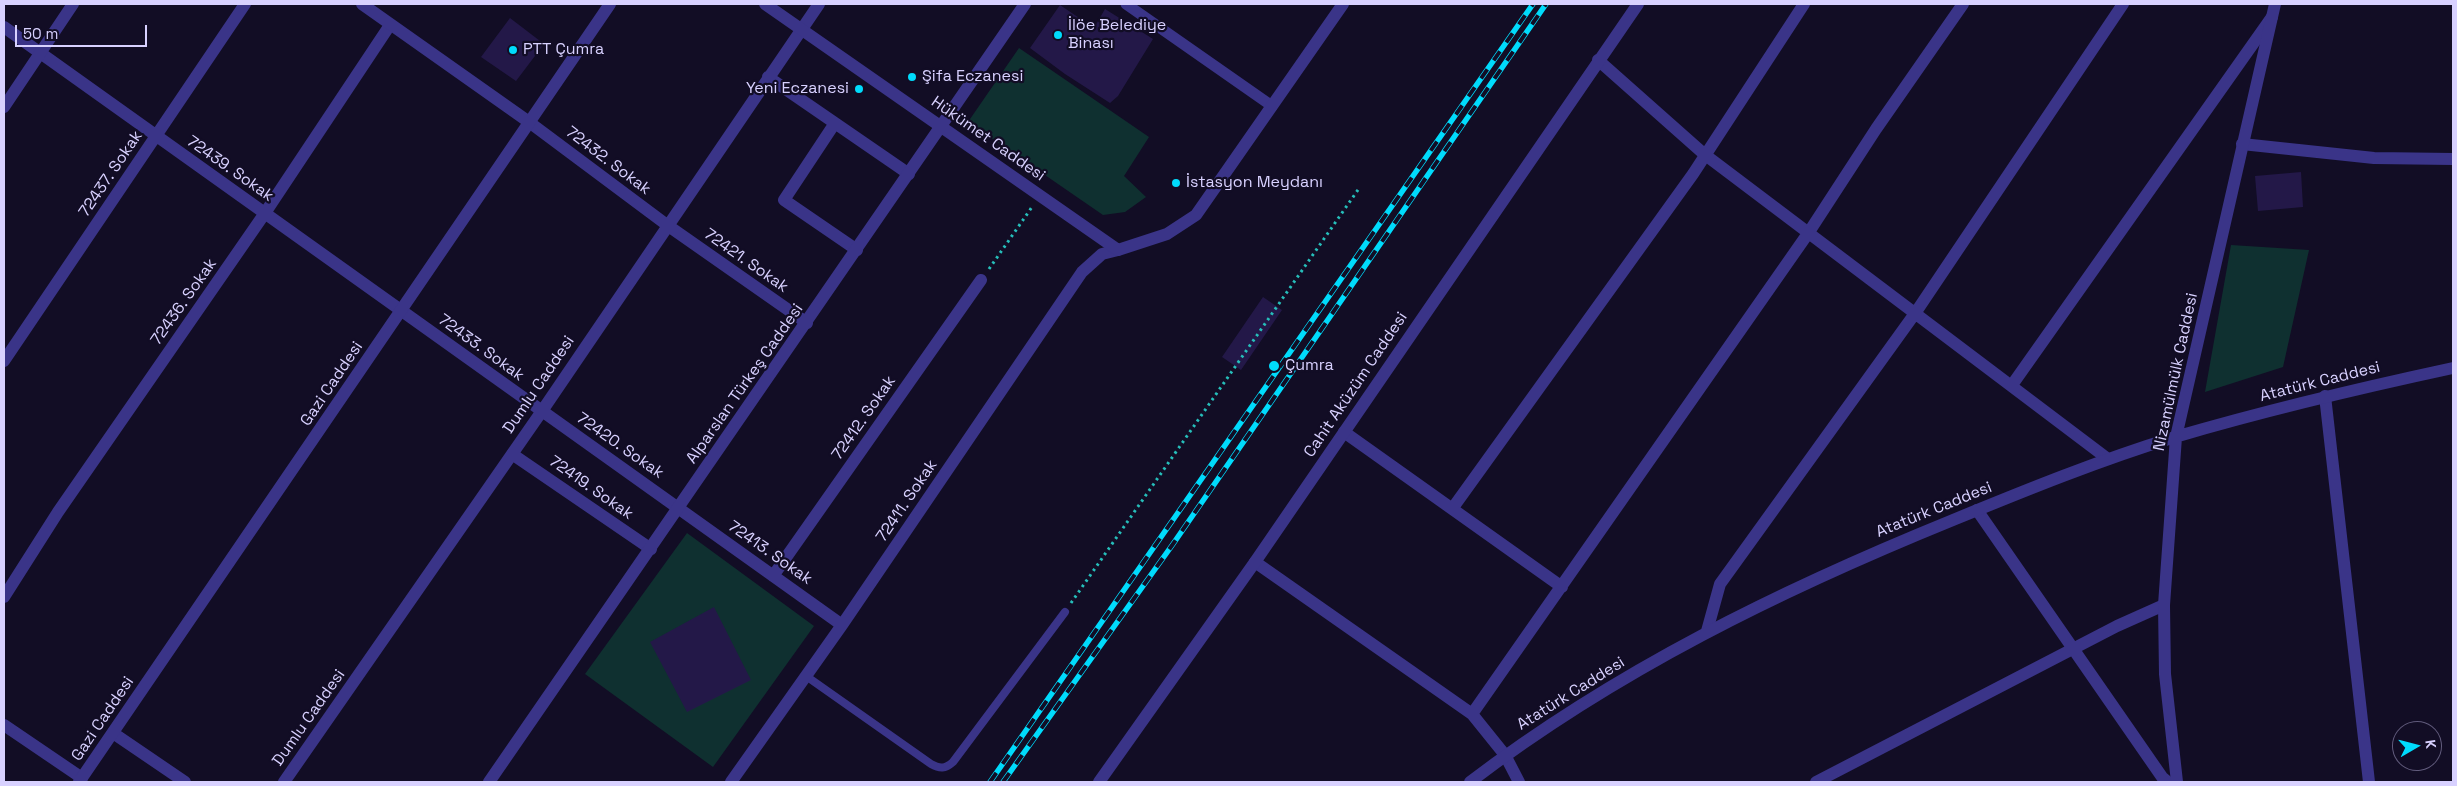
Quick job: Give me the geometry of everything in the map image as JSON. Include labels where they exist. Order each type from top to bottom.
[{"type":"street","points":[[4,107],[73,4]]},
{"type":"street","name":"72437. Sokak","points":[[4,361],[244,4]]},
{"type":"street","name":"72432. Sokak","points":[[362,4],[529,122],[667,225]]},
{"type":"street","name":"Hükümet Caddesi","points":[[765,4],[1118,250]]},
{"type":"street","name":"Dumlu Caddesi","points":[[284,782],[542,411],[818,4]]},
{"type":"street","name":"Alparslan Türkeş Caddesi","points":[[489,782],[1026,4]]},
{"type":"street","points":[[1126,4],[1272,106]]},
{"type":"street","name":"72411. Sokak","points":[[731,782],[842,625],[1082,272],[1102,254],[1167,234],[1196,215],[1343,4]]},
{"type":"street","name":"Cahit Aküzüm Caddesi","points":[[1099,782],[1255,562],[1638,4]]},
{"type":"street","points":[[1452,509],[1693,174],[1704,154],[1804,4]]},
{"type":"street","points":[[1472,714],[1809,232],[1876,129],[1963,4]]},
{"type":"street","points":[[1707,631],[1720,584],[1916,312],[2123,4]]},
{"type":"street","name":"Nizamülmülk Caddesi","points":[[2176,782],[2166,674],[2164,605],[2176,437],[2275,4]]},
{"type":"street","name":"Gazi Caddesi","points":[[81,780],[402,311],[606,5]]},
{"type":"street","points":[[2012,385],[2272,17]]},
{"type":"street","name":"72436. Sokak","points":[[4,597],[58,512],[265,213],[390,25]]},
{"type":"street","name":"72439. Sokak","points":[[4,27],[402,311]]},
{"type":"street","points":[[1598,60],[1704,154],[1916,312],[2108,459]]},
{"type":"street","points":[[768,77],[909,174]]},
{"type":"street","points":[[835,123],[784,200],[857,250]]},
{"type":"street","points":[[2242,144],[2374,158],[2453,159]]},
{"type":"street","name":"72421. Sokak","points":[[667,225],[807,323]]},
{"type":"street","name":"72412. Sokak","points":[[773,576],[981,280]]},
{"type":"street","name":"72433. Sokak","points":[[402,311],[542,411]]},
{"type":"street","name":"Atatürk Caddesi","points":[[1470,782],[1505,755],[1599,694],[1707,631],[1858,558],[2108,459],[2176,437],[2325,396],[2453,368]]},
{"type":"street","points":[[2325,396],[2369,782]]},
{"type":"street","name":"72420. Sokak","points":[[542,411],[679,508]]},
{"type":"street","points":[[1344,432],[1562,587]]},
{"type":"street","name":"72419. Sokak","points":[[512,454],[651,549]]},
{"type":"street","name":"72413. Sokak","points":[[679,508],[842,625]]},
{"type":"street","points":[[1977,510],[2162,777],[2168,782]]},
{"type":"street","points":[[1255,562],[1472,714],[1505,755],[1519,782]]},
{"type":"street","points":[[1816,782],[2117,626],[2164,605]]},
{"type":"street","points":[[4,725],[81,780]]},
{"type":"street","points":[[113,732],[185,782]]},
{"type":"lane","points":[[806,676],[931,764],[940,768],[947,767],[953,762],[1065,612]]},
{"type":"path","points":[[1065,612],[1360,187]]},
{"type":"path","points":[[981,280],[1040,196]]},
{"type":"green space","points":[[1019,48],[1149,137],[1124,176],[1146,197],[1125,212],[1103,215],[968,122]]},
{"type":"green space","points":[[2231,245],[2309,250],[2283,367],[2205,392]]},
{"type":"green space","points":[[687,533],[814,626],[713,767],[585,674]]},
{"type":"building","points":[[1060,5],[1094,28],[1105,9],[1153,39],[1118,96],[1110,103],[1065,74],[1030,48]]},
{"type":"building","name":"PTT Çumra","points":[[510,18],[544,44],[516,81],[481,57]]},
{"type":"building","points":[[2301,172],[2303,207],[2258,211],[2255,176]]},
{"type":"building","name":"Çumra","points":[[1263,297],[1282,310],[1241,370],[1222,357]]},
{"type":"building","points":[[714,607],[751,680],[687,712],[650,642]]},
{"type":"railway","points":[[990,782],[1533,4]]},
{"type":"railway","points":[[1003,782],[1173,544],[1546,4]]},
{"type":"place","name":"İlöe Belediye Binası","points":[[1058,35]]},
{"type":"place","name":"PTT Çumra","points":[[513,50]]},
{"type":"place","name":"Şifa Eczanesi","points":[[912,77]]},
{"type":"place","name":"Yeni Eczanesi","points":[[859,89]]},
{"type":"place","name":"İstasyon Meydanı","points":[[1176,183]]},
{"type":"place","name":"Çumra","points":[[1274,366]]}]
